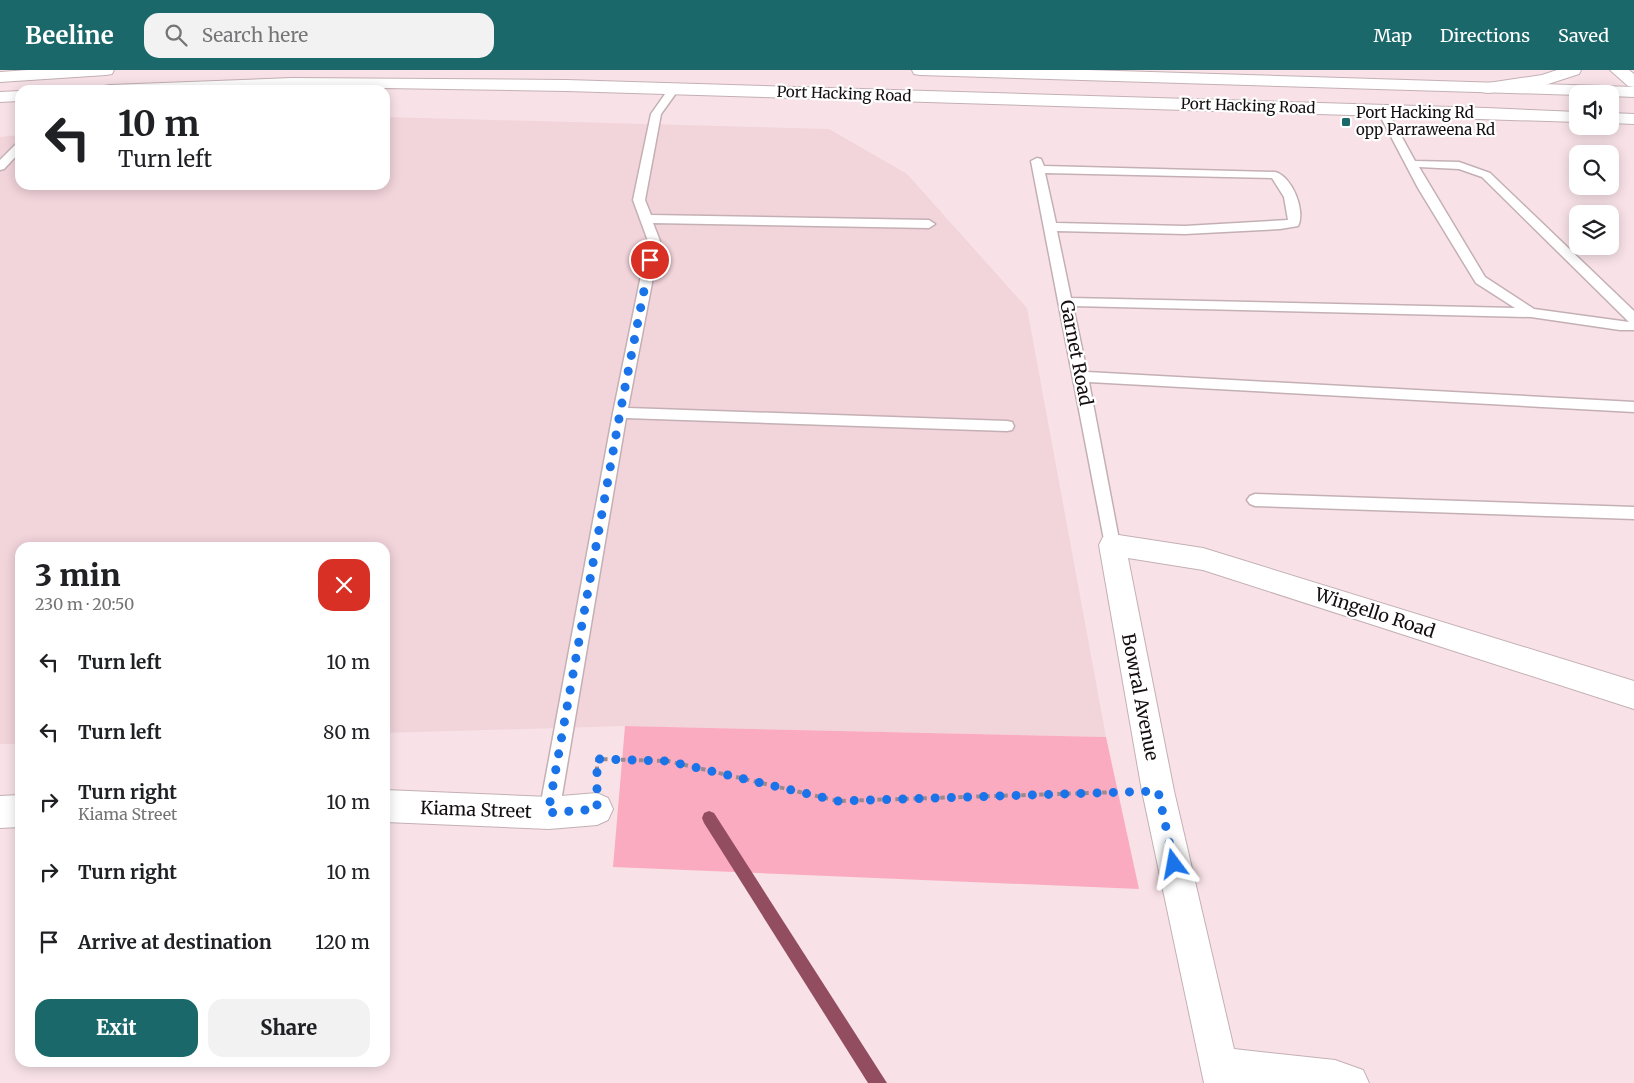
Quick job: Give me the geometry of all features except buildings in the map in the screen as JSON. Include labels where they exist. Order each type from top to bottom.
[{"type":"main road","points":[[0,77],[106,70]]},
{"type":"main road","name":"Port Hacking Road","points":[[920,70],[1634,92]]},
{"type":"main road","points":[[1486,88],[1545,80],[1573,70]]},
{"type":"main road","points":[[1618,70],[1634,82]]},
{"type":"main road","name":"Port Hacking Road","points":[[193,85],[361,82],[674,89],[1569,117]]},
{"type":"main road","points":[[0,97],[15,96]]},
{"type":"main road","points":[[1619,118],[1634,119]]},
{"type":"main road","name":"Wingello Road","points":[[1112,545],[1203,559],[1634,695]]},
{"type":"main road","name":"Bowral Avenue","points":[[1112,545],[1158,791],[1222,1074]]},
{"type":"main road","name":"Kiama Street","points":[[390,806],[548,813],[597,809]]},
{"type":"main road","points":[[0,812],[15,810]]},
{"type":"main road","points":[[1222,1074],[1335,1079],[1350,1083]]},
{"type":"lane","points":[[548,813],[620,413],[654,241],[639,200],[656,114],[674,89]]},
{"type":"lane","points":[[1382,110],[1480,280],[1532,313]]},
{"type":"lane","points":[[0,167],[15,151]]},
{"type":"lane","points":[[1412,164],[1460,165],[1473,167],[1486,175],[1634,319]]},
{"type":"lane","name":"Garnet Road","points":[[1051,227],[1185,230],[1280,225],[1294,223],[1296,216],[1283,180],[1275,174],[1038,165],[1081,377],[1112,545]]},
{"type":"lane","points":[[646,219],[929,224]]},
{"type":"lane","points":[[1066,302],[1532,313],[1620,326],[1634,326]]},
{"type":"lane","points":[[1081,377],[1634,407]]},
{"type":"lane","points":[[620,413],[1007,426]]},
{"type":"lane","points":[[1255,500],[1634,513]]},
{"type":"path","points":[[597,809],[597,759],[668,761],[838,801],[1158,791]]},
{"type":"shaded area","points":[[390,117],[829,129],[907,174],[1027,308],[1106,737],[625,726],[390,733],[390,542],[15,542],[15,744],[0,744],[0,137],[15,136],[15,190],[390,190]]},
{"type":"shaded area","points":[[625,726],[1106,737],[1139,889],[613,867]]},
{"type":"waterway","points":[[709,818],[878,1083]]},
{"type":"place","name":"Port Hacking Rd opp Parraweena Rd","points":[[1346,122]]},
{"type":"route","points":[[650,260],[620,413],[548,813],[597,809],[597,759],[668,761],[741,780],[838,801],[1158,791],[1174,864]]}]
